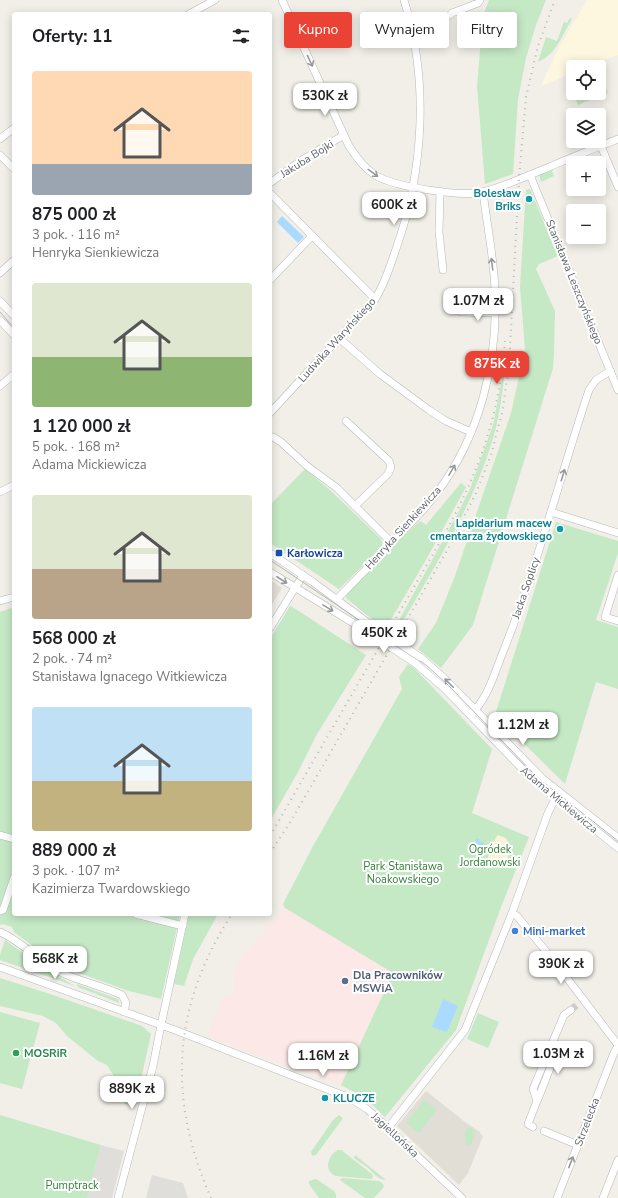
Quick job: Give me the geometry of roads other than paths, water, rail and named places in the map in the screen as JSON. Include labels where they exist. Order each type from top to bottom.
[{"type":"street","points":[[193,12],[215,0]]},
{"type":"street","points":[[282,0],[352,151],[371,172],[384,180],[414,188],[468,194],[483,192],[596,148]]},
{"type":"street","name":"Ludwika Waryńskiego","points":[[272,411],[375,299],[385,278],[398,243],[414,188],[418,154],[420,105],[415,54],[404,0]]},
{"type":"street","points":[[450,15],[478,3],[480,0]]},
{"type":"street","points":[[0,140],[12,130]]},
{"type":"street","name":"Jakuba Bojki","points":[[272,182],[302,160],[344,135]]},
{"type":"street","points":[[606,144],[618,139]]},
{"type":"street","points":[[602,148],[618,187]]},
{"type":"street","points":[[0,155],[12,167]]},
{"type":"street","name":"Stanisława Leszczyńskiego","points":[[530,175],[618,390]]},
{"type":"street","points":[[440,191],[439,232],[443,270]]},
{"type":"street","name":"Henryka Sienkiewicza","points":[[337,600],[425,508],[442,486],[460,456],[471,432],[487,383],[494,340],[494,278],[483,192]]},
{"type":"street","points":[[272,195],[375,299]]},
{"type":"street","points":[[272,278],[312,236]]},
{"type":"street","points":[[0,273],[12,262]]},
{"type":"street","points":[[0,301],[12,314]]},
{"type":"street","points":[[461,312],[495,313]]},
{"type":"street","points":[[0,320],[12,333]]},
{"type":"street","points":[[339,338],[380,374],[429,410],[446,421],[471,432]]},
{"type":"street","name":"Jacka Soplicy","points":[[472,713],[485,695],[511,632],[551,512],[589,390],[596,380],[610,371]]},
{"type":"street","points":[[0,386],[12,376]]},
{"type":"street","points":[[346,421],[388,461],[391,467],[388,474],[355,506]]},
{"type":"street","points":[[272,438],[281,442],[307,466],[337,488],[392,543]]},
{"type":"street","points":[[0,492],[12,486]]},
{"type":"street","points":[[551,512],[618,533]]},
{"type":"street","name":"Adama Mickiewicza","points":[[272,554],[303,575],[417,660],[439,683],[536,772],[558,796],[618,848]]},
{"type":"street","name":"Adama Mickiewicza","points":[[272,573],[417,660]]},
{"type":"street","points":[[272,625],[303,575]]},
{"type":"street","points":[[618,575],[605,617],[618,621]]},
{"type":"street","points":[[0,601],[12,598]]},
{"type":"street","points":[[388,1128],[463,1034],[512,913],[545,821],[558,796]]},
{"type":"street","name":"Adama Mickiewicza","points":[[558,796],[618,838]]},
{"type":"street","points":[[0,835],[12,839]]},
{"type":"street","points":[[0,911],[3,910],[12,884]]},
{"type":"street","points":[[512,913],[520,920],[581,1002],[618,1046]]},
{"type":"street","points":[[140,916],[156,923],[183,926]]},
{"type":"street","points":[[118,1198],[153,1066],[185,916]]},
{"type":"street","points":[[0,932],[12,938],[59,972],[122,996],[126,1003],[124,1012]]},
{"type":"street","name":"Jagiellońska","points":[[0,968],[161,1025],[350,1098],[367,1109],[462,1198]]},
{"type":"street","points":[[533,1127],[528,1124],[538,1099],[533,1088],[564,1015],[571,1010]]},
{"type":"street","name":"Strzelecka","points":[[557,1198],[618,1046]]},
{"type":"street","points":[[544,1131],[578,1145]]},
{"type":"street","points":[[603,1198],[618,1160]]},
{"type":"water","points":[[282,216],[304,237],[298,243],[277,222]]},
{"type":"water","points":[[476,839],[479,839],[480,843],[483,842],[484,844],[483,849],[478,855],[474,848]]},
{"type":"water","points":[[443,999],[458,1006],[447,1032],[432,1027]]},
{"type":"tunnel","points":[[571,1010],[578,1004]]},
{"type":"tram line","points":[[0,312],[12,326]]},
{"type":"tram line","points":[[272,561],[426,665],[447,684],[539,779],[618,841]]},
{"type":"railway","points":[[272,850],[291,821],[449,547],[476,493],[491,455],[502,413],[509,366],[519,179],[526,97],[538,46],[555,0]]},
{"type":"railway","points":[[272,833],[440,542],[465,493],[476,469],[492,421],[498,395],[505,341]]},
{"type":"railway","points":[[211,1198],[197,1161],[187,1124],[182,1088],[182,1053],[187,1018],[197,983],[212,949],[231,916]]},
{"type":"place","name":"Bolesław Briks","points":[[529,199]]},
{"type":"place","name":"Lapidarium macew cmentarza żydowskiego","points":[[560,529]]},
{"type":"place","name":"Karłowicza","points":[[279,553]]},
{"type":"place","name":"Mini-market","points":[[515,931]]},
{"type":"place","name":"Dla Pracowników MSWiA","points":[[345,981]]},
{"type":"place","name":"MOSRiR","points":[[16,1053]]},
{"type":"place","name":"KLUCZE","points":[[325,1098]]},
{"type":"park label","name":"Ogródek Jordanowski","points":[[490,855]]},
{"type":"park label","name":"Park Stanisława Noakowskiego","points":[[403,872]]},
{"type":"park label","name":"Pumptrack","points":[[72,1185]]}]
